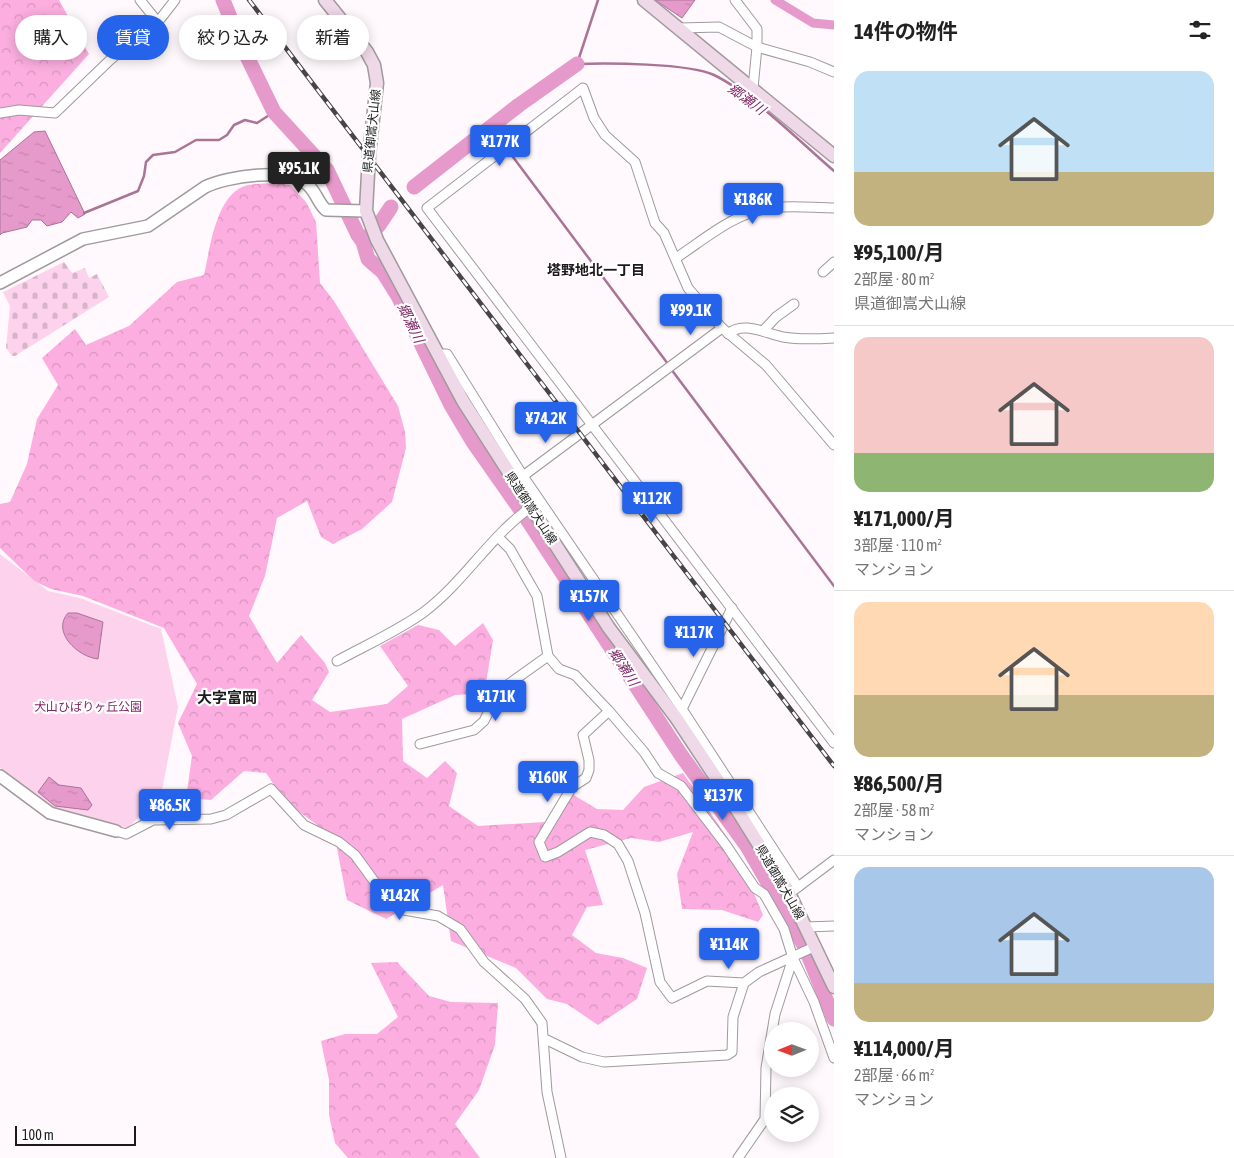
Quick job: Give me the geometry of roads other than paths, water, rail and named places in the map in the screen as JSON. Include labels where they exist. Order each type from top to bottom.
[{"type":"main road","name":"県道御嵩犬山線","points":[[325,0],[362,45],[374,65],[377,82],[363,213],[463,401],[519,479],[529,509],[609,628],[679,714],[736,808],[794,890],[814,947],[834,987]]},
{"type":"main road","points":[[644,0],[676,24],[834,156]]},
{"type":"street","points":[[140,0],[152,15]]},
{"type":"street","points":[[162,15],[175,0]]},
{"type":"street","points":[[734,0],[757,29],[757,47],[752,88]]},
{"type":"street","points":[[676,24],[718,27],[757,47],[810,62],[834,72]]},
{"type":"street","points":[[0,113],[19,110],[55,113],[110,60]]},
{"type":"street","points":[[834,444],[766,365],[725,331],[688,288],[664,232],[655,223],[635,162],[605,135],[594,118],[583,88],[427,208],[834,743]]},
{"type":"street","points":[[0,283],[83,239],[148,226],[214,182],[244,176],[292,178],[308,184],[326,210],[363,213]]},
{"type":"street","points":[[676,258],[727,224],[746,214],[771,208],[834,208]]},
{"type":"street","points":[[823,272],[834,262]]},
{"type":"street","points":[[763,331],[776,316],[794,304]]},
{"type":"street","points":[[732,608],[679,714],[519,479],[669,366],[725,331],[733,329],[763,331],[784,337],[834,338]]},
{"type":"street","points":[[337,661],[424,612],[451,587],[515,519],[529,509]]},
{"type":"street","points":[[498,537],[510,549],[537,596],[548,656],[559,669],[575,675],[609,711],[644,752],[658,773],[681,786],[726,845],[755,888],[764,894],[784,929],[793,958],[814,1002],[834,1058]]},
{"type":"street","points":[[420,744],[474,730],[484,721],[499,691],[548,656]]},
{"type":"street","points":[[609,711],[583,735],[589,770],[586,778],[572,787],[539,842],[545,857],[558,852],[590,832],[604,835],[618,844],[628,861],[645,913],[660,982],[672,998],[707,981],[744,983]]},
{"type":"street","points":[[0,776],[50,813],[126,834],[153,820],[211,820],[226,815],[271,789],[304,825],[339,842],[355,855],[390,903],[404,910],[438,916],[460,929],[484,962],[525,999],[537,1014],[542,1023],[545,1039],[547,1092],[560,1158]]},
{"type":"street","points":[[794,890],[834,860]]},
{"type":"street","points":[[806,927],[834,926]]},
{"type":"street","points":[[545,1039],[582,1057],[604,1062],[727,1055],[732,1052],[732,1022],[744,983],[758,972],[814,947]]},
{"type":"street","points":[[738,1158],[765,1119],[766,1068],[775,1014],[793,958]]},
{"type":"water","points":[[655,0],[695,0],[682,18]]},
{"type":"water","points":[[45,131],[85,214],[78,218],[71,212],[62,222],[47,226],[41,220],[32,220],[27,227],[0,235],[0,160],[34,132]]},
{"type":"water","points":[[68,613],[77,613],[103,622],[98,659],[82,654],[69,642],[63,628],[64,620]]},
{"type":"water","points":[[49,777],[59,785],[81,788],[92,805],[88,810],[55,806],[38,792]]},
{"type":"waterway","name":"郷瀬川","points":[[223,0],[240,42],[274,112],[327,170],[363,242],[368,259],[383,272],[398,296],[451,405],[473,442],[525,516],[681,755],[747,846],[805,947],[834,1019]]},
{"type":"waterway","name":"郷瀬川","points":[[598,0],[577,64],[667,66],[702,71],[714,75],[729,83],[760,106],[834,171]]},
{"type":"waterway","points":[[775,0],[813,23],[834,25]]},
{"type":"waterway","name":"郷瀬川","points":[[414,187],[519,105],[577,64]]},
{"type":"waterway","points":[[84,213],[138,191],[144,176],[146,162],[153,155],[175,152],[196,140],[219,140],[227,135],[234,125],[245,120],[257,123],[274,112]]},
{"type":"waterway","points":[[510,153],[668,364]]},
{"type":"waterway","name":"郷瀬川","points":[[364,241],[379,225],[391,207]]},
{"type":"waterway","points":[[671,369],[834,586]]},
{"type":"railway","points":[[249,0],[834,766]]},
{"type":"district","name":"塔野地北一丁目","points":[[596,270]]},
{"type":"district","name":"大字富岡","points":[[227,697]]},
{"type":"park label","name":"犬山ひばりヶ丘公園","points":[[88,707]]}]
